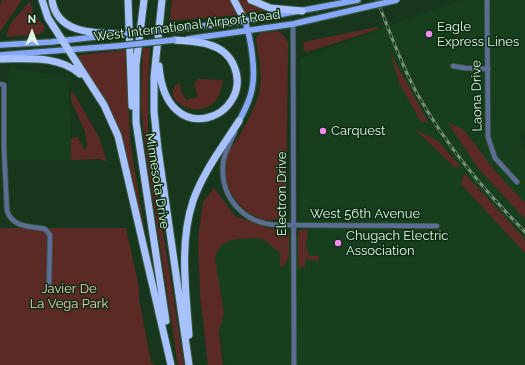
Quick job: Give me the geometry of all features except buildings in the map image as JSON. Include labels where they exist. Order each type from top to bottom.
[{"type":"highway","points":[[42,0],[46,13],[112,121],[123,150],[172,365]]},
{"type":"highway","points":[[52,0],[58,14],[68,26],[84,32],[120,34]]},
{"type":"highway","points":[[128,0],[130,93],[136,122]]},
{"type":"highway","name":"Minnesota Drive","points":[[144,0],[136,65],[136,122],[172,365]]},
{"type":"highway","name":"Minnesota Drive","points":[[162,0],[154,84],[156,131],[190,365]]},
{"type":"highway","points":[[234,0],[245,21]]},
{"type":"highway","points":[[251,0],[270,8],[302,11]]},
{"type":"highway","points":[[157,45],[160,82],[169,103],[179,113],[190,117],[203,119],[217,115],[227,107],[235,93],[237,79],[234,65],[225,53],[211,45],[174,40]]},
{"type":"highway","points":[[0,59],[38,59],[64,64],[80,73],[91,85]]},
{"type":"highway","points":[[190,365],[185,255],[188,220],[200,186],[240,121]]},
{"type":"main road","name":"West International Airport Road","points":[[0,45],[63,41],[245,21],[358,0]]},
{"type":"main road","name":"West International Airport Road","points":[[0,55],[70,51],[248,31],[293,24],[397,0]]},
{"type":"main road","points":[[293,24],[296,16],[302,11]]},
{"type":"main road","points":[[240,121],[247,105],[253,82],[248,31],[245,21]]},
{"type":"street","name":"Laona Drive","points":[[487,0],[488,137],[494,158],[517,182]]},
{"type":"street","name":"Electron Drive","points":[[293,24],[294,365]]},
{"type":"street","points":[[453,66],[488,69]]},
{"type":"street","points":[[2,84],[7,211],[10,219],[15,224],[45,229],[50,235],[48,286]]},
{"type":"street","name":"West 56th Avenue","points":[[240,121],[226,151],[223,163],[225,186],[231,200],[241,212],[254,220],[272,225],[437,226]]},
{"type":"shaded area","points":[[460,0],[525,0],[525,130],[519,134],[525,150],[525,365],[225,365],[210,254],[225,237],[299,237],[301,58]]},
{"type":"shaded area","points":[[10,68],[69,78],[71,160],[7,160],[6,96]]},
{"type":"green space","points":[[2,0],[22,0],[0,32],[0,5]]},
{"type":"green space","points":[[172,0],[231,0],[238,15],[170,21]]},
{"type":"green space","points":[[238,0],[247,0],[266,11],[245,13]]},
{"type":"green space","points":[[30,1],[34,16],[44,25],[44,31],[39,34],[6,37],[10,24]]},
{"type":"green space","points":[[376,27],[379,29],[307,52],[303,50],[304,42]]},
{"type":"green space","points":[[278,31],[288,42],[286,210],[285,216],[275,220],[266,220],[248,212],[237,202],[226,181],[224,166],[226,156],[247,122],[259,93],[261,73],[256,39],[260,33]]},
{"type":"green space","points":[[143,48],[150,48],[148,136],[184,365],[178,365],[145,146],[141,105]]},
{"type":"green space","points":[[126,50],[130,141],[147,245],[122,141],[77,59],[81,55]]},
{"type":"green space","points":[[390,52],[428,122],[421,122],[399,83]]},
{"type":"green space","points":[[198,79],[223,80],[218,96],[210,106],[200,109],[190,108],[181,104],[174,98],[173,90],[178,83],[181,86],[181,92],[186,100],[198,97],[194,84]]},
{"type":"green space","points":[[71,91],[99,137],[107,162],[101,159],[71,160],[71,138],[78,137],[84,150],[87,146],[85,132],[71,100]]},
{"type":"green space","points":[[448,123],[463,129],[497,173],[525,203],[525,219],[478,168]]},
{"type":"green space","points":[[415,129],[438,141],[461,167],[454,167]]},
{"type":"green space","points":[[464,173],[525,239],[525,253],[461,184]]},
{"type":"green space","points":[[214,188],[235,216],[272,229],[285,229],[289,232],[289,255],[285,266],[280,266],[280,253],[262,238],[241,239],[227,242],[222,245],[218,251],[215,258],[224,313],[219,333],[223,365],[208,365],[200,293],[198,239],[203,202]]},
{"type":"green space","name":"Javier De La Vega Park","points":[[0,228],[126,228],[139,287],[139,299],[151,362],[155,365],[0,365]]},
{"type":"green space","points":[[298,230],[308,230],[306,245],[309,256],[319,256],[319,261],[305,259],[305,267],[298,267]]},
{"type":"railway","points":[[377,0],[406,72],[429,114],[467,167],[525,232]]},
{"type":"place","name":"Eagle Express Lines","points":[[429,34]]},
{"type":"place","name":"Carquest","points":[[323,131]]},
{"type":"place","name":"Chugach Electric Association","points":[[338,243]]}]
